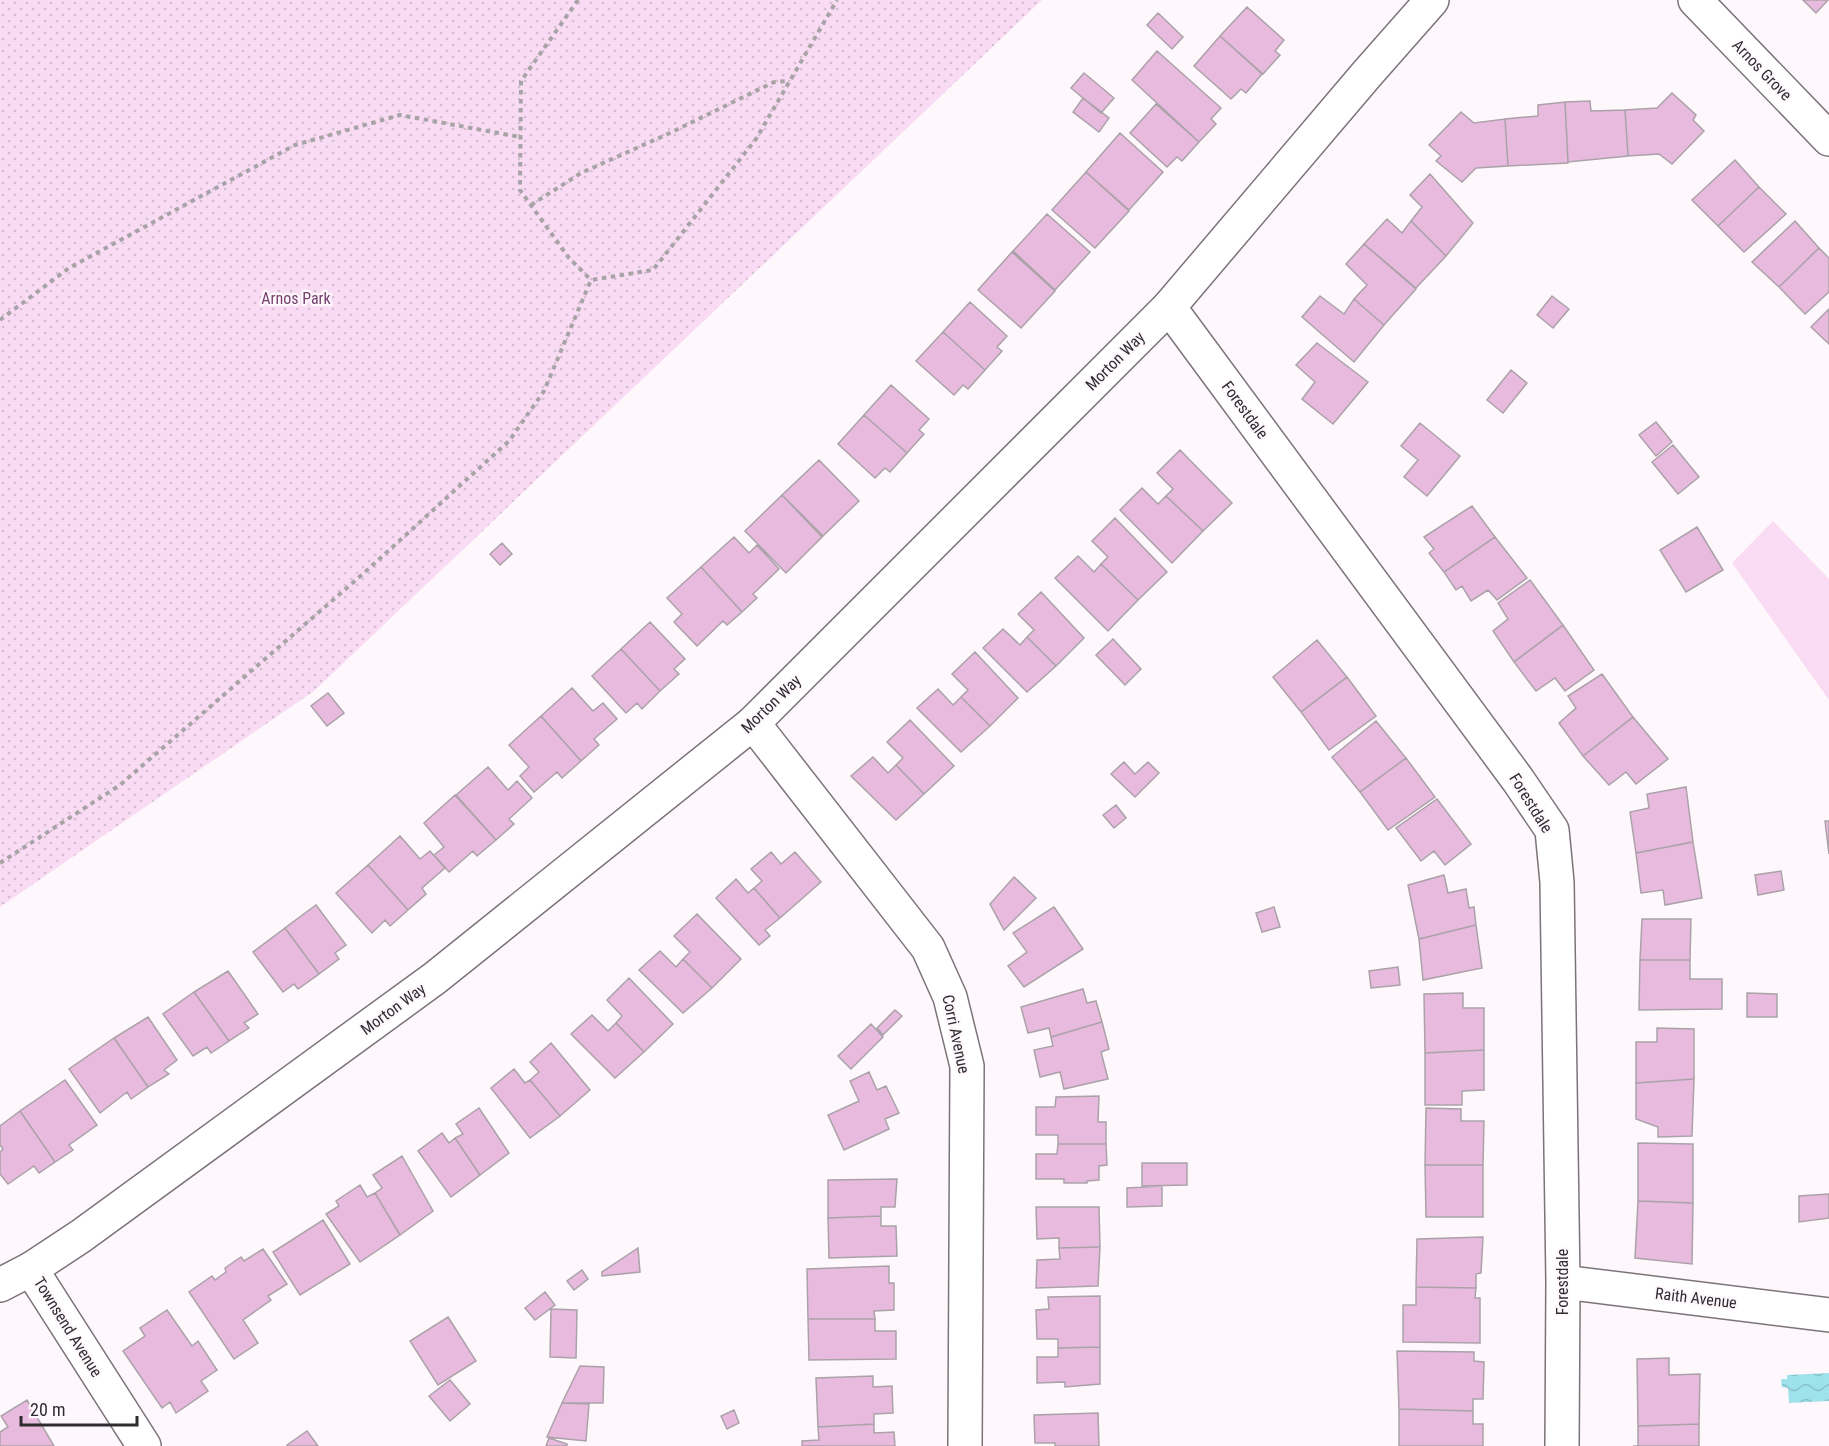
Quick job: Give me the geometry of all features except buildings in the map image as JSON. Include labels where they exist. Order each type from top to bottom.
[{"type":"street","name":"Morton Way","points":[[0,1285],[31,1269],[81,1236],[435,978],[753,723],[1169,307],[1432,0]]},
{"type":"street","name":"Arnos Grove","points":[[1695,0],[1829,140]]},
{"type":"street","name":"Forestdale","points":[[1169,307],[1518,780],[1552,830],[1557,882],[1563,1282],[1562,1446]]},
{"type":"street","name":"Corri Avenue","points":[[753,723],[928,948],[950,997],[967,1066],[965,1446]]},
{"type":"street","name":"Townsend Avenue","points":[[31,1269],[144,1446]]},
{"type":"street","name":"Raith Avenue","points":[[1563,1282],[1829,1315]]},
{"type":"path","points":[[578,0],[521,81],[520,190],[569,258],[591,280]]},
{"type":"path","points":[[591,280],[653,270],[756,139],[837,0]]},
{"type":"path","points":[[531,205],[581,173],[774,82],[789,81]]},
{"type":"path","points":[[0,320],[69,268],[295,145],[400,115],[520,137]]},
{"type":"path","points":[[0,863],[120,785],[364,573],[509,441],[544,391],[591,280]]},
{"type":"green space","name":"Arnos Park","points":[[0,0],[1042,0],[314,691],[0,907]]},
{"type":"green space","points":[[1773,521],[1829,579],[1829,700],[1732,563]]},
{"type":"water","points":[[1829,1373],[1829,1401],[1789,1403],[1788,1388],[1782,1387],[1781,1379],[1787,1379],[1787,1375]]}]
